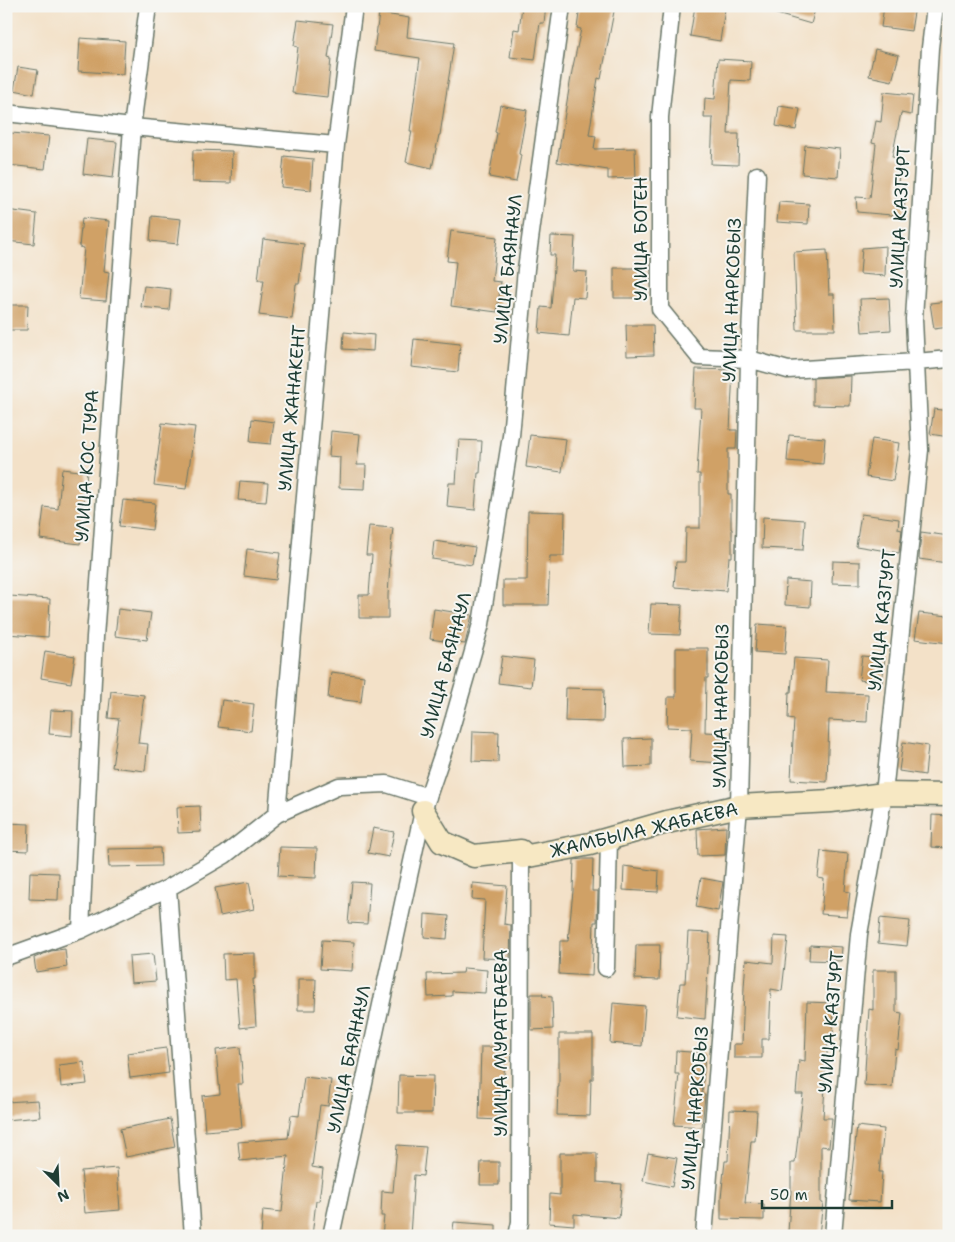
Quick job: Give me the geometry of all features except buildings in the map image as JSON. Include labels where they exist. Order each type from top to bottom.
[{"type":"street","name":"УЛИЦА КОС ТУРА","points":[[81,930],[95,637],[132,127],[148,6]]},
{"type":"street","name":"УЛИЦА ЖАНАКЕНТ","points":[[277,814],[336,146],[354,6]]},
{"type":"street","name":"УЛИЦА БАЯНАУЛ","points":[[331,1236],[426,804],[449,735],[481,624],[511,436],[526,269],[562,6]]},
{"type":"street","name":"УЛИЦА БОГЕН","points":[[672,6],[660,117],[660,309],[699,357],[749,359],[788,370],[916,362],[949,358]]},
{"type":"street","name":"УЛИЦА КАЗГУРТ","points":[[833,1236],[859,934],[884,794],[920,450],[914,319],[930,48],[935,6]]},
{"type":"street","points":[[6,113],[336,146]]},
{"type":"street","name":"УЛИЦА НАРКОБЫЗ","points":[[704,1236],[739,806],[749,359],[757,175]]},
{"type":"street","points":[[6,957],[81,930],[168,888],[225,855],[277,814],[339,786],[387,784],[426,804]]},
{"type":"street","name":"ЖАМБЫЛА ЖАБАЕВА","points":[[426,804],[442,842],[474,856],[521,851],[523,857],[590,844],[667,822],[739,806],[830,801],[884,794],[949,795]]},
{"type":"street","points":[[606,968],[609,839]]},
{"type":"street","name":"УЛИЦА МУРАТБАЕВА","points":[[517,1236],[520,1222],[521,851]]},
{"type":"street","points":[[168,888],[193,1236]]}]
